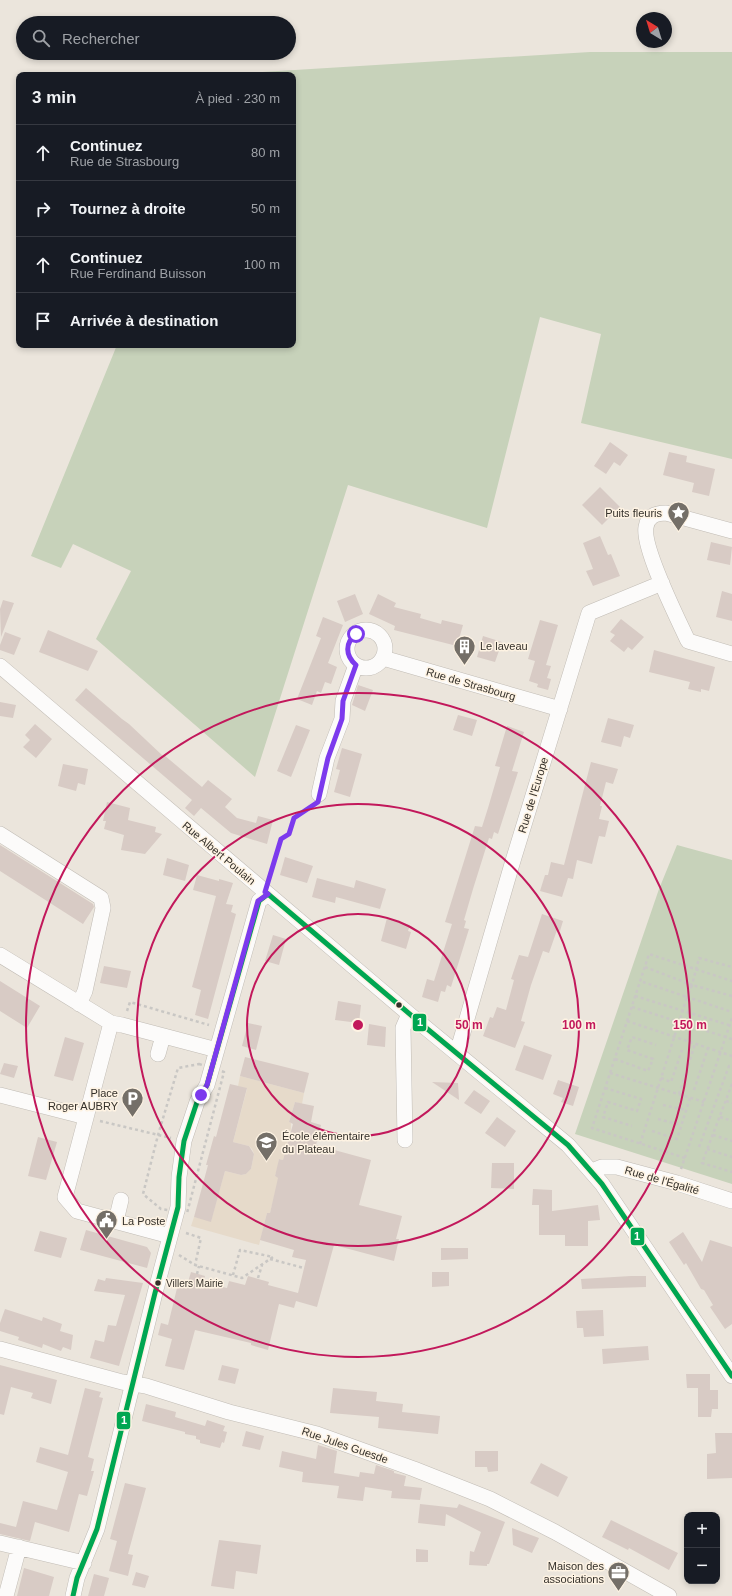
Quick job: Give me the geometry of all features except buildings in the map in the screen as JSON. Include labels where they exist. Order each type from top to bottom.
[{"type":"street","points":[[732,531],[666,512],[657,513],[650,518],[646,526],[645,536],[662,583],[688,641],[732,654]]},
{"type":"street","name":"Rue de l'Europe","points":[[457,1053],[512,864],[590,613],[662,583]]},
{"type":"street","points":[[368,630],[379,635],[385,646],[383,658],[374,666],[368,668],[356,665],[352,661],[347,649],[351,638],[361,631],[368,630]]},
{"type":"street","name":"Rue de Strasbourg","points":[[383,658],[560,709]]},
{"type":"street","points":[[319,794],[328,758],[342,719],[343,701],[356,665]]},
{"type":"street","name":"Rue Albert Poulain","points":[[0,666],[409,1014],[568,1145],[602,1184],[732,1376]]},
{"type":"street","points":[[0,834],[102,898],[103,908],[85,991],[79,1004]]},
{"type":"street","points":[[73,1596],[77,1578],[98,1529],[132,1384],[166,1251],[177,1234],[179,1177],[184,1141],[197,1102],[207,1085],[258,901],[267,893]]},
{"type":"street","points":[[0,955],[112,1023],[217,1050]]},
{"type":"street","points":[[405,1140],[403,1028],[409,1014]]},
{"type":"street","points":[[112,1023],[65,1197],[77,1211],[177,1234]]},
{"type":"street","points":[[158,1054],[163,1036]]},
{"type":"street","points":[[0,1095],[86,1117]]},
{"type":"street","name":"Rue de l'Égalité","points":[[592,1172],[602,1167],[617,1167],[677,1183],[732,1201]]},
{"type":"street","points":[[116,1221],[121,1200]]},
{"type":"street","name":"Rue Jules Guesde","points":[[0,1349],[132,1384],[146,1386],[229,1412],[317,1434],[414,1469],[490,1500],[555,1532],[669,1596]]},
{"type":"street","points":[[0,1543],[84,1563]]},
{"type":"street","points":[[6,1596],[20,1548]]},
{"type":"path","points":[[267,893],[281,839],[289,834],[294,818],[318,802],[319,794]]},
{"type":"path","points":[[685,1158],[592,1128],[649,954],[732,981]]},
{"type":"path","points":[[640,1144],[692,985],[699,958],[732,967]]},
{"type":"path","points":[[645,967],[692,985],[732,996]]},
{"type":"path","points":[[640,982],[732,1012]]},
{"type":"path","points":[[635,996],[731,1026]]},
{"type":"path","points":[[632,1007],[732,1039]]},
{"type":"path","points":[[677,1183],[720,1052],[731,1026],[732,1018]]},
{"type":"path","points":[[627,1021],[732,1056]]},
{"type":"path","points":[[614,1059],[648,1071],[652,1058],[627,1050],[632,1037],[656,1045]]},
{"type":"path","points":[[679,1094],[696,1044]]},
{"type":"path","points":[[694,1090],[708,1048]]},
{"type":"path","points":[[661,1078],[671,1082],[682,1050]]},
{"type":"path","points":[[699,1147],[729,1066],[732,1067]]},
{"type":"path","points":[[610,1073],[704,1102]]},
{"type":"path","points":[[732,1084],[731,1091],[702,1163],[732,1172]]},
{"type":"path","points":[[605,1088],[641,1099],[637,1111],[608,1102],[603,1116],[632,1126]]},
{"type":"path","points":[[652,1131],[677,1139],[690,1098]]},
{"type":"path","points":[[726,1101],[732,1103]]},
{"type":"path","points":[[663,1105],[686,1110]]},
{"type":"path","points":[[86,1117],[184,1141]]},
{"type":"path","points":[[720,1117],[732,1121]]},
{"type":"path","points":[[658,1119],[681,1125]]},
{"type":"path","points":[[713,1135],[732,1141]]},
{"type":"path","points":[[708,1149],[732,1157]]},
{"type":"path","points":[[177,1234],[201,1238],[195,1265]]},
{"type":"path","points":[[233,1275],[240,1250],[272,1257],[270,1259]]},
{"type":"path","points":[[166,1251],[177,1254],[195,1265],[242,1278],[270,1259],[304,1268]]},
{"type":"path","points":[[258,1278],[262,1264]]},
{"type":"path","points":[[197,1274],[199,1266]]},
{"type":"shaded area","name":"École élémentaire du Plateau","points":[[240,1076],[304,1093],[302,1104],[295,1102],[289,1122],[291,1123],[291,1129],[283,1160],[279,1159],[275,1176],[279,1178],[270,1213],[267,1213],[259,1245],[191,1226],[194,1217],[211,1221],[225,1171],[241,1175],[246,1174],[251,1169],[254,1154],[252,1149],[249,1146],[233,1142],[247,1089],[238,1086]]},
{"type":"green space","points":[[590,52],[732,52],[732,459],[581,423],[601,334],[540,317],[487,528],[348,485],[255,777],[96,639],[131,571],[73,544],[61,568],[31,556],[116,348],[296,348],[296,72],[261,72]]},
{"type":"green space","points":[[677,845],[732,860],[732,1184],[575,1134],[659,889]]},
{"type":"transit line","name":"1","points":[[268,894],[425,1027],[568,1145],[602,1184],[732,1376]]},
{"type":"transit line","name":"1","points":[[73,1596],[77,1578],[97,1529],[155,1293],[178,1207],[179,1177],[184,1141],[197,1102],[207,1085],[259,901],[268,894]]},
{"type":"place","name":"Puits fleuris","points":[[678,532]]},
{"type":"place","name":"Le laveau","points":[[465,666]]},
{"type":"place","name":"Place Roger AUBRY","points":[[133,1118]]},
{"type":"place","name":"École élémentaire du Plateau","points":[[266,1162]]},
{"type":"place","name":"La Poste","points":[[106,1240]]},
{"type":"place","name":"Villers Mairie","points":[[158,1283]]},
{"type":"place","name":"Maison des associations","points":[[619,1592]]},
{"type":"route","points":[[201,1095],[207,1085],[258,901],[268,894],[265,892],[281,839],[289,834],[294,818],[318,802],[328,758],[342,719],[343,701],[356,665],[348,655],[347,649],[351,638],[356,634]]}]
